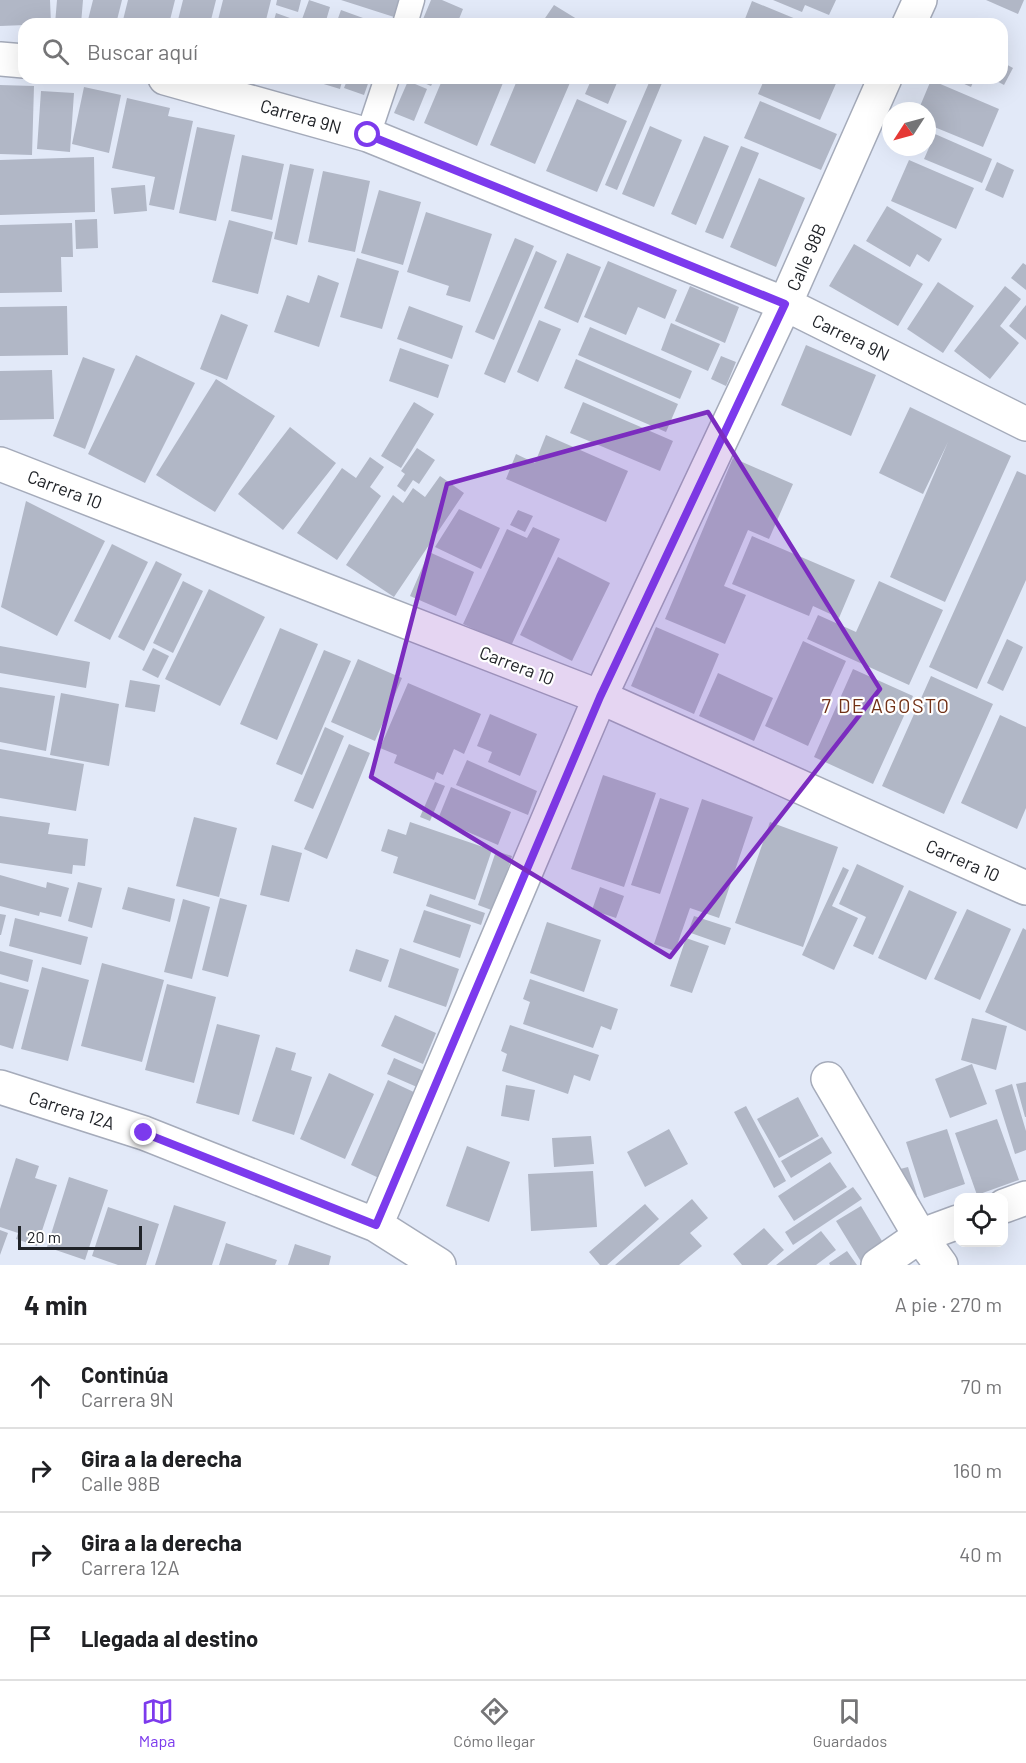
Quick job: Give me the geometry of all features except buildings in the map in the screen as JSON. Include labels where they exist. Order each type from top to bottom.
[{"type":"street","points":[[912,18],[920,0]]},
{"type":"street","points":[[0,58],[18,60]]},
{"type":"street","name":"Carrera 9N","points":[[186,84],[368,135],[785,304],[1026,424]]},
{"type":"street","name":"Calle 98B","points":[[376,1225],[600,697],[785,304],[882,84]]},
{"type":"street","name":"Carrera 10","points":[[0,464],[600,697],[1026,888]]},
{"type":"street","points":[[828,1079],[920,1236],[941,1265]]},
{"type":"street","name":"Carrera 12A","points":[[0,1087],[144,1133],[376,1225],[439,1265]]},
{"type":"street","points":[[1008,1205],[1026,1198]]},
{"type":"street","points":[[878,1265],[920,1236],[954,1223]]},
{"type":"lane","points":[[407,18],[412,0]]},
{"type":"lane","points":[[368,135],[385,84]]},
{"type":"highlighted area","points":[[708,412],[880,689],[670,957],[371,777],[447,484]]},
{"type":"district","name":"7 DE AGOSTO","points":[[886,705]]},
{"type":"route","points":[[144,1133],[376,1225],[600,697],[785,304],[368,135]]}]
